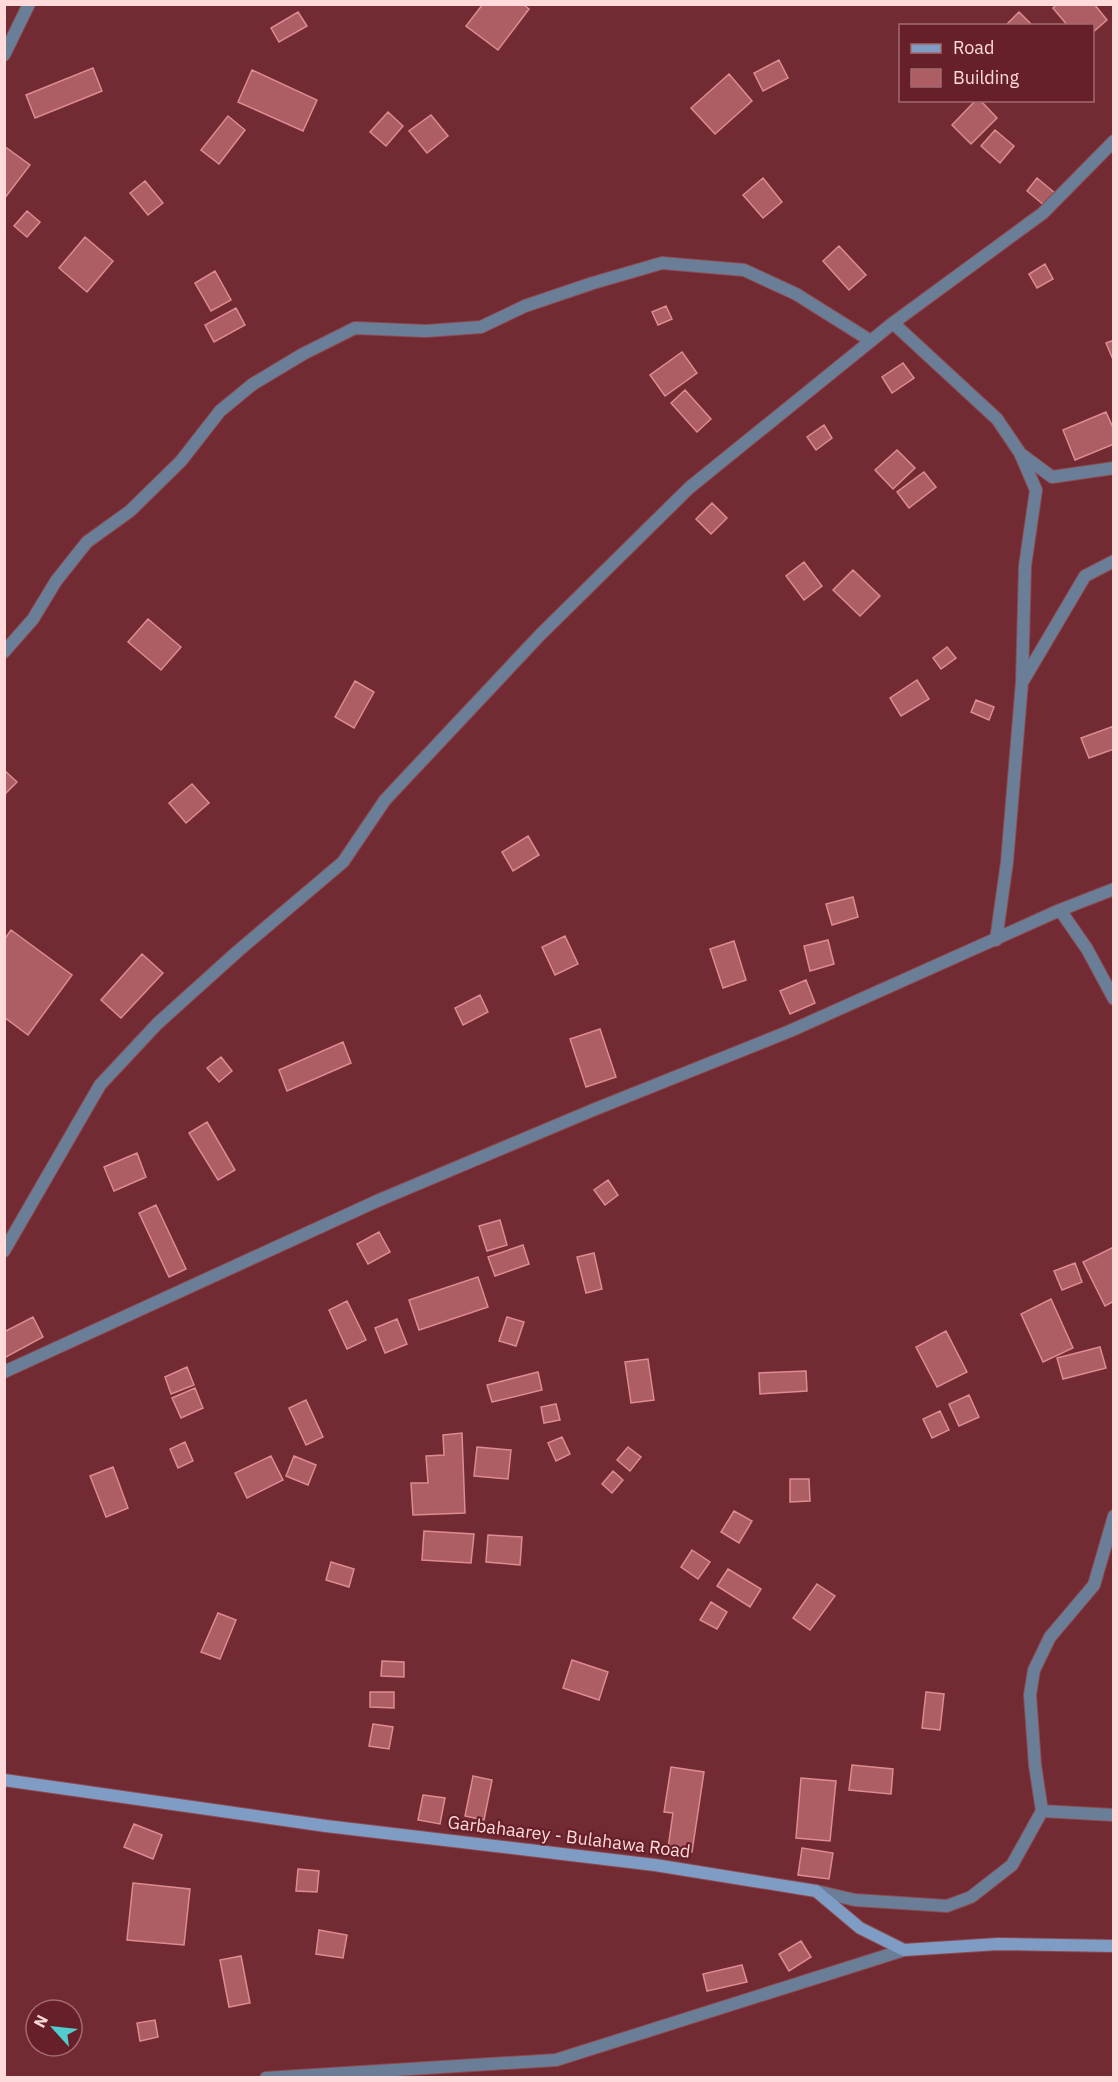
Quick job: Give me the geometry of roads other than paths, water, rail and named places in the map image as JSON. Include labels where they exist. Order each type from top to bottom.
[{"type":"main road","name":"Garbahaarey - Bulahawa Road","points":[[4,1780],[326,1826],[655,1864],[816,1891]]},
{"type":"main road","points":[[816,1891],[860,1928],[904,1950],[998,1944],[1113,1946]]},
{"type":"street","points":[[4,55],[29,4]]},
{"type":"street","points":[[4,1251],[100,1085],[157,1024],[238,951],[343,862],[385,800],[540,635],[689,488],[893,323],[1043,213],[1113,141]]},
{"type":"street","points":[[4,652],[33,619],[56,580],[87,542],[130,511],[181,461],[220,411],[253,384],[303,354],[355,328],[426,332],[482,327],[525,306],[662,263],[744,270],[796,294],[871,341]]},
{"type":"street","points":[[893,323],[997,419],[1020,453],[1036,490],[1025,566],[1022,682],[1007,862],[996,940]]},
{"type":"street","points":[[1020,453],[1052,477],[1113,468]]},
{"type":"street","points":[[1022,682],[1085,576],[1113,561]]},
{"type":"street","points":[[4,1372],[377,1201],[593,1110],[790,1031],[1060,910],[1113,889]]},
{"type":"street","points":[[1060,910],[1087,949],[1113,999]]},
{"type":"street","points":[[816,1891],[855,1900],[947,1906],[971,1897],[1012,1865],[1042,1811],[1035,1766],[1030,1695],[1034,1670],[1050,1637],[1094,1585],[1113,1516]]},
{"type":"street","points":[[1042,1811],[1113,1815]]},
{"type":"street","points":[[266,2078],[556,2060],[904,1950]]}]
